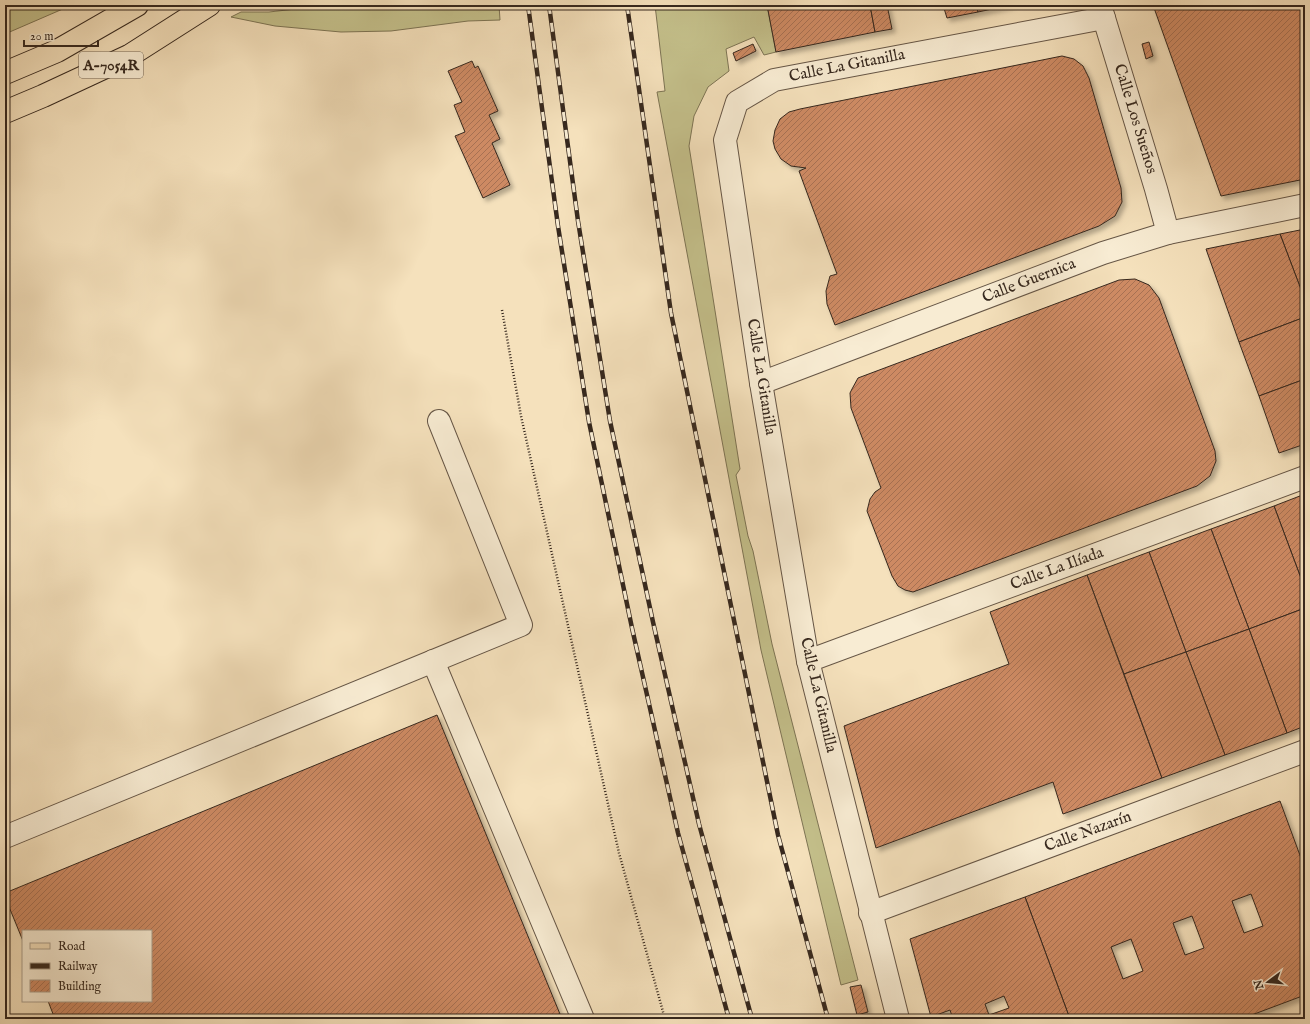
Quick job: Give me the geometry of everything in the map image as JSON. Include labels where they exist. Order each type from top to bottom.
[{"type":"main road","name":"A-7054R","points":[[5,73],[56,51],[137,5]]},
{"type":"main road","name":"A-7054R","points":[[5,112],[129,56],[209,5]]},
{"type":"street","name":"Calle Los Sueños","points":[[1102,11],[1168,233]]},
{"type":"street","name":"Calle La Gitanilla","points":[[898,1019],[870,913],[808,661],[761,383],[725,140],[737,102],[774,80],[1102,11]]},
{"type":"street","name":"Calle Guernica","points":[[761,383],[1103,253],[1168,233],[1305,205]]},
{"type":"street","points":[[5,837],[521,625],[439,421]]},
{"type":"street","name":"Calle La Ilíada","points":[[808,661],[1305,477]]},
{"type":"street","points":[[433,661],[583,1019]]},
{"type":"street","name":"Calle Nazarín","points":[[870,913],[1305,751]]},
{"type":"path","points":[[502,310],[521,416],[619,853],[665,1019]]},
{"type":"shaded area","points":[[20,5],[72,5],[5,34],[5,11]]},
{"type":"shaded area","points":[[317,5],[499,5],[500,20],[468,21],[391,31],[341,32],[275,26],[231,17],[241,12],[269,12],[313,7]]},
{"type":"shaded area","points":[[655,5],[767,5],[776,52],[764,55],[754,37],[726,49],[729,71],[708,87],[694,116],[689,146],[740,469],[736,475],[748,536],[753,551],[772,644],[858,980],[841,985],[761,650],[657,92],[665,91]]},
{"type":"building","points":[[767,5],[870,5],[875,32],[776,52]]},
{"type":"building","points":[[870,5],[887,5],[892,29],[875,32]]},
{"type":"building","points":[[943,5],[976,5],[978,12],[947,18]]},
{"type":"building","points":[[976,5],[1011,5],[978,12]]},
{"type":"building","points":[[1153,5],[1305,5],[1305,179],[1221,196]]},
{"type":"building","points":[[1149,42],[1153,56],[1146,59],[1142,44]]},
{"type":"building","points":[[753,44],[756,51],[736,61],[733,53]]},
{"type":"building","points":[[1062,56],[1074,59],[1083,66],[1089,78],[1121,188],[1122,202],[1115,216],[1099,226],[835,325],[827,304],[826,291],[830,276],[837,274],[799,171],[806,168],[791,166],[781,159],[775,149],[773,141],[775,130],[780,119],[789,112],[800,109]]},
{"type":"building","points":[[472,61],[475,68],[478,66],[498,111],[489,115],[500,139],[492,143],[510,185],[483,198],[455,136],[465,132],[454,105],[462,102],[448,71]]},
{"type":"building","points":[[1305,229],[1305,300],[1280,234]]},
{"type":"building","points":[[1280,234],[1305,300],[1305,317],[1239,342],[1206,249]]},
{"type":"building","points":[[1135,279],[1149,285],[1159,298],[1215,451],[1216,461],[1210,476],[1197,486],[913,592],[898,586],[892,576],[867,511],[870,499],[875,492],[881,488],[851,408],[850,393],[858,378],[1119,280]]},
{"type":"building","points":[[1305,317],[1305,379],[1259,396],[1239,342]]},
{"type":"building","points":[[1305,379],[1305,444],[1279,453],[1259,396]]},
{"type":"building","points":[[1305,494],[1305,589],[1274,506]]},
{"type":"building","points":[[1274,506],[1305,589],[1305,608],[1249,629],[1211,529]]},
{"type":"building","points":[[1211,529],[1249,629],[1186,652],[1149,552]]},
{"type":"building","points":[[1149,552],[1186,652],[1124,674],[1087,575]]},
{"type":"building","points":[[1087,575],[1162,778],[1063,814],[1053,782],[876,848],[844,726],[1009,664],[990,612]]},
{"type":"building","points":[[1305,608],[1305,726],[1287,733],[1249,629]]},
{"type":"building","points":[[1249,629],[1287,733],[1225,755],[1186,652]]},
{"type":"building","points":[[1186,652],[1225,755],[1162,778],[1124,674]]},
{"type":"building","points":[[437,715],[562,1019],[55,1019],[48,1002],[152,1002],[152,930],[22,930],[22,939],[5,897],[5,893]]},
{"type":"building","points":[[1280,801],[1305,869],[1305,995],[1241,1019],[1070,1019],[1025,897]],"holes":[[[1251,894],[1263,926],[1244,933],[1232,901]],[[1192,916],[1204,948],[1185,955],[1173,923]],[[1131,939],[1143,971],[1123,979],[1111,947]]]},
{"type":"building","points":[[1025,897],[1070,1019],[953,1019],[950,1010],[931,1017],[910,939]],"holes":[[[1004,996],[1009,1008],[989,1015],[985,1004]]]},
{"type":"building","points":[[861,985],[868,1012],[857,1015],[850,987]]},
{"type":"railway","points":[[528,5],[558,226],[589,422],[632,628],[678,833],[729,1019]]},
{"type":"railway","points":[[549,5],[578,221],[610,421],[653,622],[699,824],[752,1019]]},
{"type":"railway","points":[[627,5],[671,313],[778,835],[828,1019]]}]
